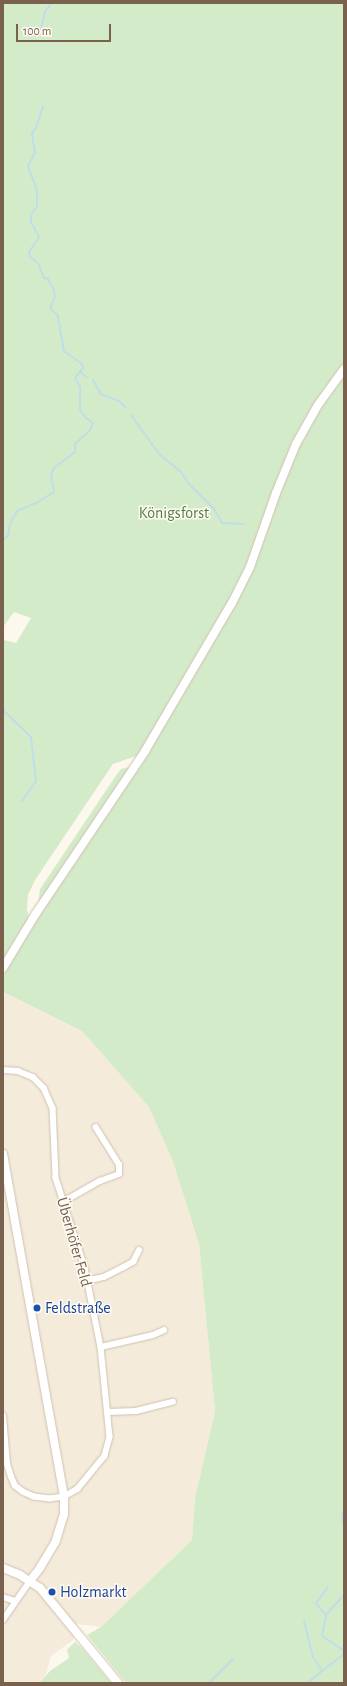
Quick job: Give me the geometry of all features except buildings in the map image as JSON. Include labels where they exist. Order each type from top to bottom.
[{"type":"main road","points":[[3,968],[27,927],[145,751],[232,604],[250,567],[276,493],[296,444],[318,405],[344,369]]},
{"type":"main road","points":[[3,1154],[64,1497],[64,1514],[56,1541],[40,1568],[30,1581]]},
{"type":"main road","points":[[3,1568],[30,1581],[40,1588],[118,1683]]},
{"type":"street","name":"Überhöfer Feld","points":[[3,1070],[18,1072],[33,1077],[44,1088],[51,1101],[53,1108],[54,1160],[56,1178],[84,1268],[101,1347],[110,1437],[105,1456],[78,1489],[64,1497]]},
{"type":"street","points":[[63,1202],[100,1181],[119,1174],[119,1165],[96,1128]]},
{"type":"street","points":[[86,1281],[104,1277],[133,1262],[139,1250]]},
{"type":"street","points":[[101,1347],[152,1335],[164,1330]]},
{"type":"street","points":[[108,1412],[136,1411],[173,1402]]},
{"type":"street","points":[[3,1416],[7,1464],[15,1486],[34,1497],[50,1499],[64,1497]]},
{"type":"street","points":[[3,1620],[30,1581]]},
{"type":"street","points":[[3,1597],[16,1601]]},
{"type":"shaded area","points":[[3,992],[82,1031],[149,1107],[173,1162],[199,1244],[215,1411],[195,1498],[192,1540],[101,1627],[77,1624],[73,1640],[51,1656],[46,1674],[39,1683],[3,1683]]},
{"type":"green space","name":"Königsforst","points":[[3,3],[344,3],[344,1683],[126,1683],[87,1635],[101,1627],[192,1540],[195,1498],[215,1411],[199,1244],[173,1162],[149,1107],[82,1031],[3,992],[3,638],[4,640],[16,643],[31,618],[14,612],[3,627]],"holes":[[[139,755],[130,767],[121,769],[117,774],[40,889],[38,904],[29,918],[27,909],[28,895],[35,880],[113,764]]]},
{"type":"green space","points":[[75,1642],[81,1647],[111,1683],[39,1683],[50,1671],[69,1658],[67,1650]]},
{"type":"waterway","points":[[41,29],[45,11],[52,3]]},
{"type":"waterway","points":[[3,540],[8,536],[10,524],[17,511],[38,502],[54,492],[51,474],[54,468],[75,452],[75,444],[91,429],[93,423],[86,418],[80,410],[80,387],[75,378],[83,368],[82,364],[64,351],[58,316],[51,309],[51,305],[55,298],[54,290],[48,279],[44,278],[38,263],[30,257],[29,252],[39,237],[31,222],[31,215],[37,206],[37,190],[28,166],[35,153],[32,133],[36,128],[43,106]]},
{"type":"waterway","points":[[80,372],[87,377]]},
{"type":"waterway","points":[[93,380],[101,394],[119,401],[126,408]]},
{"type":"waterway","points":[[131,415],[159,454],[181,472],[189,484],[214,509],[222,523],[243,524]]},
{"type":"waterway","points":[[3,707],[4,711],[31,737],[36,781],[22,801]]},
{"type":"waterway","points":[[344,1509],[342,1517],[344,1527]]},
{"type":"waterway","points":[[326,1615],[316,1603],[328,1587]]},
{"type":"waterway","points":[[343,1650],[322,1636],[326,1615],[344,1595]]},
{"type":"waterway","points":[[304,1621],[313,1657],[322,1671]]},
{"type":"waterway","points":[[307,1683],[344,1654]]},
{"type":"waterway","points":[[209,1683],[233,1659]]},
{"type":"place","name":"Feldstraße","points":[[37,1308]]},
{"type":"place","name":"Holzmarkt","points":[[52,1592]]}]
